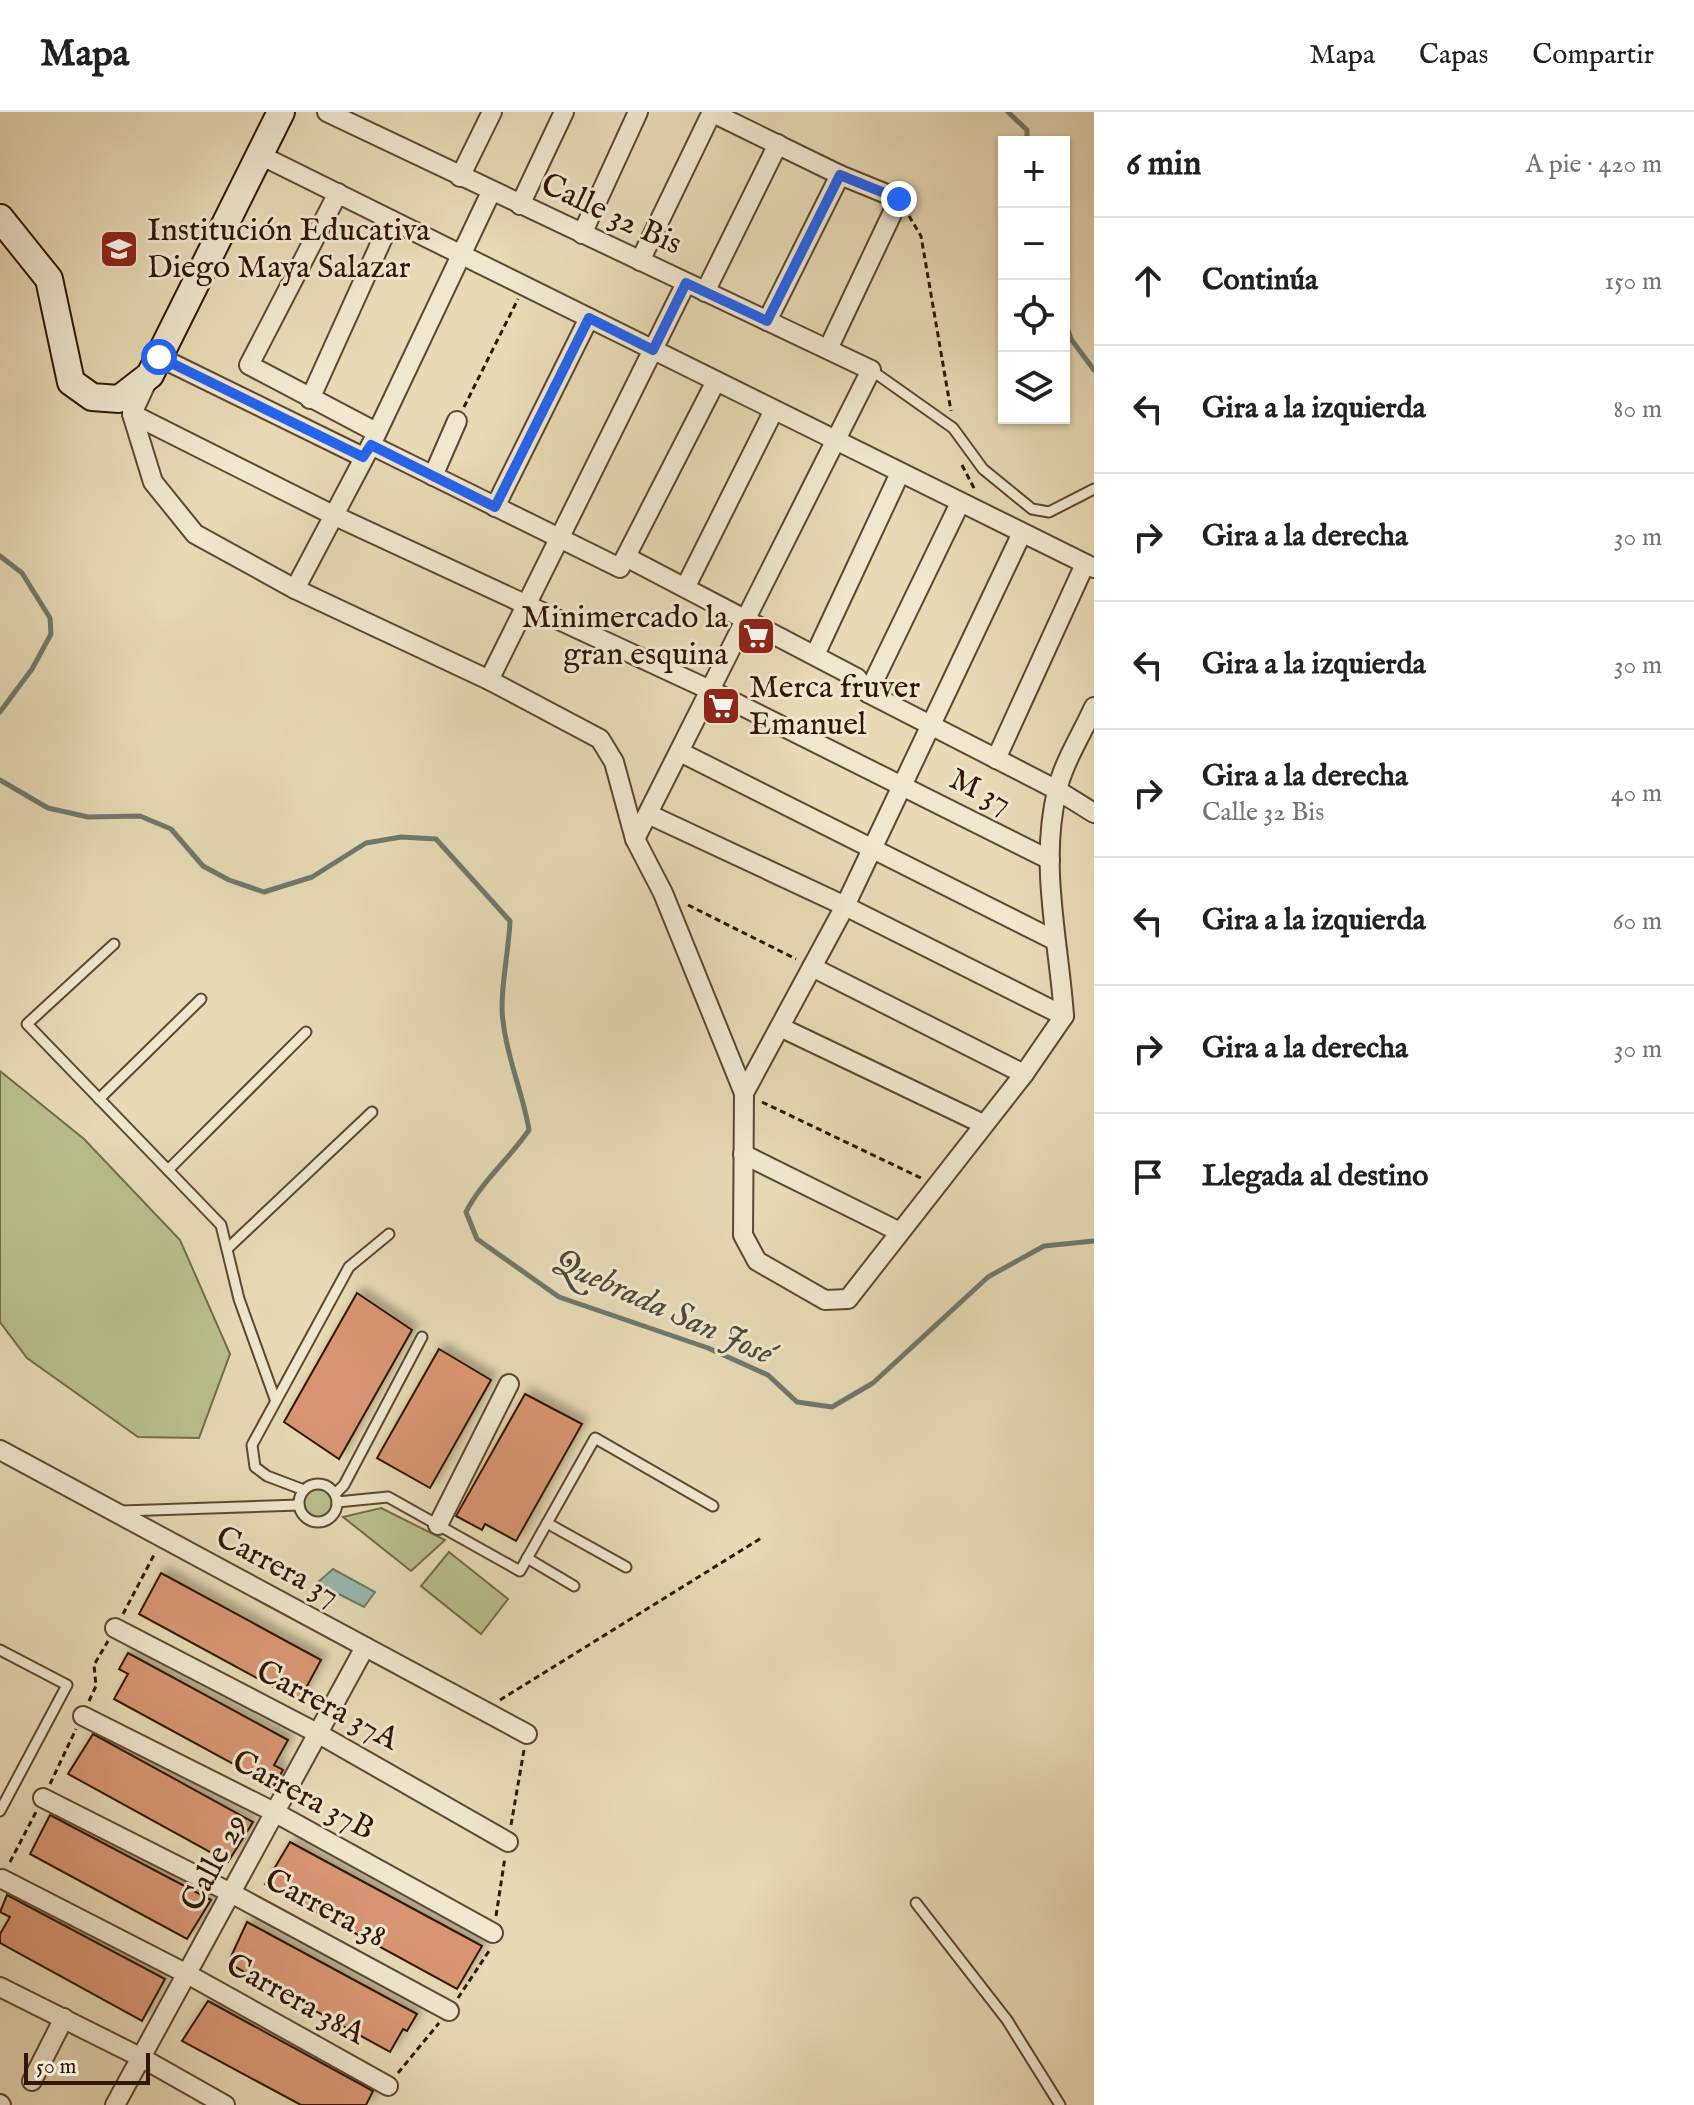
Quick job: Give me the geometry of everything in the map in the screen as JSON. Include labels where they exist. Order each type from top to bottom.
[{"type":"street","points":[[281,112],[132,414],[153,482],[195,534],[295,589],[489,680],[600,739],[614,762],[635,839],[663,893],[744,1093],[743,1235],[757,1261],[825,1300],[848,1299],[898,1231],[1024,1074],[1064,1016],[1054,940],[1050,860],[1057,790],[1094,707]]},
{"type":"street","name":"Calle 32 Bis","points":[[327,112],[871,370]]},
{"type":"street","points":[[520,205],[564,112]]},
{"type":"street","points":[[582,234],[638,112]]},
{"type":"street","points":[[640,261],[711,112],[840,175],[899,199],[828,349]]},
{"type":"street","points":[[460,177],[486,114]]},
{"type":"street","points":[[705,292],[778,144]]},
{"type":"street","points":[[260,155],[1021,535],[1090,566],[996,759]]},
{"type":"street","points":[[767,321],[840,175]]},
{"type":"street","points":[[295,589],[370,445],[491,192]]},
{"type":"street","points":[[338,193],[249,365],[310,399],[370,445]]},
{"type":"street","points":[[0,218],[49,279],[71,382],[92,397],[119,399],[154,366]]},
{"type":"street","points":[[310,399],[391,220]]},
{"type":"street","points":[[489,680],[686,283]]},
{"type":"street","points":[[495,507],[589,318]]},
{"type":"street","points":[[154,366],[370,445],[620,568],[716,381]]},
{"type":"street","points":[[635,839],[838,441],[871,370]]},
{"type":"street","points":[[686,586],[774,410]]},
{"type":"street","name":"M 37","points":[[132,414],[333,515],[712,691],[1050,860]]},
{"type":"street","points":[[433,476],[457,421]]},
{"type":"street","points":[[815,655],[900,473]]},
{"type":"street","points":[[868,693],[960,503]]},
{"type":"street","points":[[744,1093],[845,906],[1021,535]]},
{"type":"street","points":[[626,557],[815,655],[857,678],[868,693],[1057,790],[1094,813]]},
{"type":"street","points":[[680,752],[1054,940]]},
{"type":"street","points":[[648,814],[845,906],[1064,1016]]},
{"type":"street","points":[[812,967],[1024,1074]]},
{"type":"street","points":[[780,1027],[983,1124]]},
{"type":"street","points":[[743,1154],[898,1231]]},
{"type":"street","points":[[438,1525],[509,1384]]},
{"type":"street","name":"Carrera 37","points":[[0,1450],[109,1512],[527,1734]]},
{"type":"street","name":"Carrera 37A","points":[[115,1628],[319,1734],[508,1842]]},
{"type":"street","name":"Calle 29","points":[[115,2105],[189,1975],[365,1647]]},
{"type":"street","name":"Carrera 37B","points":[[83,1716],[276,1813],[493,1933]]},
{"type":"street","name":"Carrera 38","points":[[43,1798],[233,1894],[449,2011]]},
{"type":"street","name":"Carrera 38A","points":[[2,1879],[189,1975],[388,2086]]},
{"type":"street","points":[[0,1987],[142,2058],[223,2105]]},
{"type":"street","points":[[32,2081],[64,2018]]},
{"type":"lane","points":[[871,370],[953,428],[983,469],[1032,509],[1049,512],[1094,489]]},
{"type":"lane","points":[[114,944],[27,1024],[221,1225],[239,1299],[275,1399]]},
{"type":"lane","points":[[99,1099],[201,999]]},
{"type":"lane","points":[[168,1170],[306,1032]]},
{"type":"lane","points":[[227,1249],[372,1112]]},
{"type":"lane","points":[[389,1234],[349,1267],[252,1445],[255,1467],[267,1476],[304,1490],[317,1484],[336,1498],[388,1497],[520,1571],[595,1438],[713,1506]]},
{"type":"lane","points":[[304,1490],[299,1505],[302,1514],[320,1522],[335,1511],[336,1498],[422,1337]]},
{"type":"lane","points":[[109,1512],[299,1505]]},
{"type":"lane","points":[[547,1523],[626,1567]]},
{"type":"lane","points":[[527,1558],[574,1586]]},
{"type":"lane","points":[[0,1650],[67,1685],[0,1811]]},
{"type":"lane","points":[[916,1903],[1007,2020],[1060,2105]]},
{"type":"path","points":[[899,199],[921,236],[953,428],[963,470],[981,499]]},
{"type":"path","points":[[457,421],[524,286]]},
{"type":"path","points":[[663,893],[812,967]]},
{"type":"path","points":[[744,1093],[937,1186]]},
{"type":"path","points":[[483,1711],[763,1537]]},
{"type":"green space","points":[[0,1071],[84,1139],[180,1240],[230,1354],[199,1438],[138,1437],[27,1358],[0,1322]]},
{"type":"green space","points":[[318,1484],[331,1490],[337,1503],[331,1516],[318,1522],[305,1516],[299,1503],[305,1490]]},
{"type":"green space","points":[[381,1508],[445,1540],[411,1571],[343,1517]]},
{"type":"green space","points":[[449,1552],[508,1599],[481,1634],[421,1586]]},
{"type":"water","points":[[333,1569],[375,1592],[364,1607],[317,1583]]},
{"type":"building","points":[[357,1293],[412,1330],[339,1459],[284,1422]]},
{"type":"building","points":[[439,1349],[491,1380],[430,1488],[377,1458]]},
{"type":"building","points":[[525,1394],[582,1424],[516,1541],[485,1524],[482,1530],[456,1516]]},
{"type":"building","points":[[161,1573],[321,1660],[299,1701],[139,1614]]},
{"type":"building","points":[[128,1653],[288,1740],[274,1765],[283,1770],[274,1786],[114,1699],[128,1674],[119,1669]]},
{"type":"building","points":[[93,1734],[253,1822],[228,1862],[68,1774]]},
{"type":"building","points":[[50,1815],[211,1900],[187,1939],[30,1854]]},
{"type":"building","points":[[290,1842],[482,1946],[457,1989],[265,1884]]},
{"type":"building","points":[[7,1895],[165,1979],[142,2021],[0,1943],[0,1934],[10,1917],[0,1912]]},
{"type":"building","points":[[247,1922],[417,2014],[407,2031],[403,2029],[390,2052],[228,1963]]},
{"type":"building","points":[[208,2001],[373,2091],[366,2105],[301,2105],[182,2041]]},
{"type":"waterway","points":[[1008,112],[1027,130],[1027,136]]},
{"type":"waterway","points":[[1070,336],[1094,370]]},
{"type":"waterway","name":"Quebrada San José","points":[[0,556],[22,573],[50,618],[51,634],[32,669],[0,712]]},
{"type":"waterway","name":"Quebrada San José","points":[[0,780],[48,808],[88,817],[140,816],[171,829],[203,866],[229,880],[264,892],[312,877],[366,843],[401,837],[436,839],[510,921],[502,998],[503,1021],[529,1130],[466,1212],[477,1239],[559,1297],[708,1348],[768,1375],[797,1402],[832,1407],[873,1383],[988,1277],[1044,1246],[1094,1241]]},
{"type":"place","name":"Institución Educativa Diego Maya Salazar","points":[[119,249]]},
{"type":"place","name":"Minimercado la gran esquina","points":[[756,636]]},
{"type":"place","name":"Merca fruver Emanuel","points":[[721,706]]},
{"type":"route","points":[[159,357],[363,457],[371,445],[495,507],[589,318],[653,350],[686,283],[767,321],[840,175],[899,199]]}]
